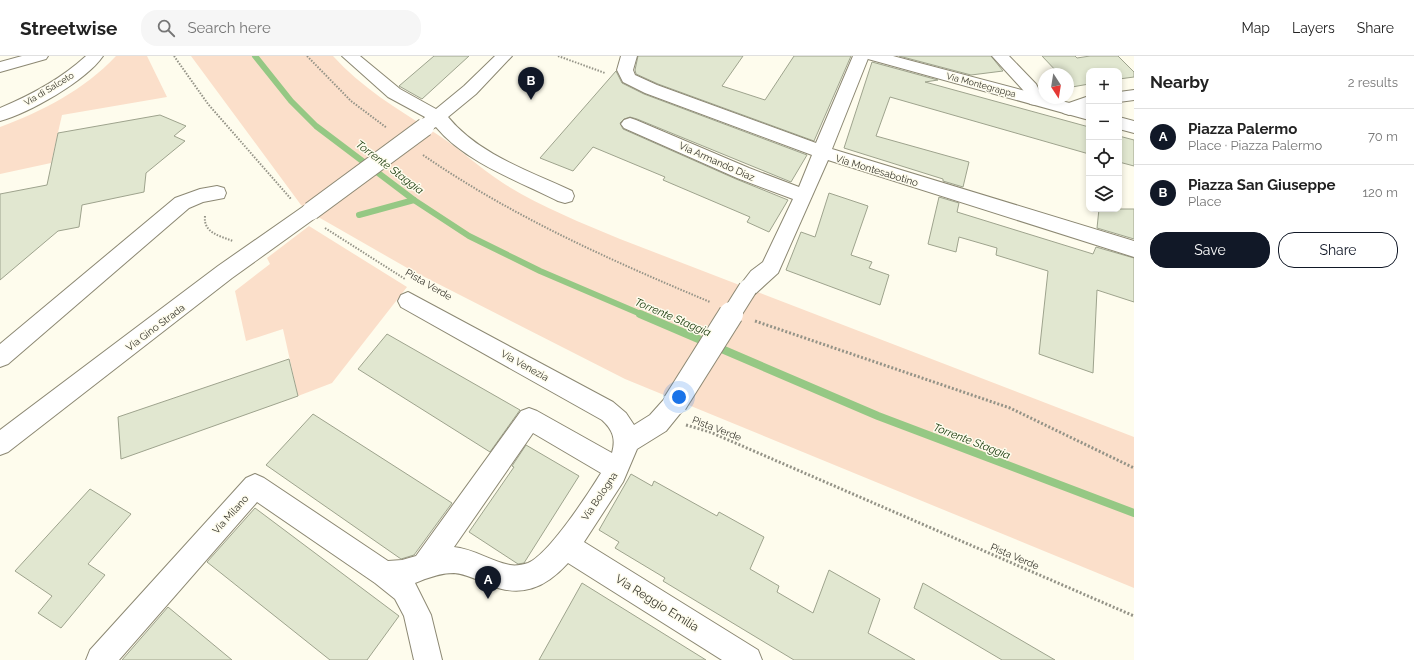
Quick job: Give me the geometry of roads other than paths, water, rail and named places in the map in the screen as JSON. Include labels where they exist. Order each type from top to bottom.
[{"type":"street","points":[[0,67],[40,56]]},
{"type":"street","name":"Via di Salceto","points":[[0,115],[21,106],[59,85],[81,69],[95,56]]},
{"type":"street","points":[[350,56],[394,93],[432,122],[452,134],[463,144],[508,169],[565,196]]},
{"type":"street","name":"Via Gino Strada","points":[[0,444],[255,250],[432,122],[470,90],[504,56]]},
{"type":"street","name":"Via Montesabotino","points":[[629,56],[625,66],[626,75],[636,83],[668,96],[822,152],[1134,249]]},
{"type":"street","points":[[626,443],[670,411],[748,288],[758,277],[771,268],[804,196],[861,56]]},
{"type":"street","name":"Via Montegrappa","points":[[874,56],[1086,113]]},
{"type":"street","points":[[1000,56],[1030,88],[1036,100]]},
{"type":"street","points":[[1122,97],[1134,95]]},
{"type":"street","points":[[1069,109],[1086,103]]},
{"type":"street","name":"Via Armando Diaz","points":[[630,124],[743,173],[804,196]]},
{"type":"street","points":[[1122,124],[1134,127]]},
{"type":"street","points":[[0,357],[182,203],[200,196],[217,193]]},
{"type":"street","name":"Via Venezia","points":[[409,292],[605,409],[621,423],[626,443]]},
{"type":"street","points":[[425,566],[529,419],[616,469]]},
{"type":"street","name":"Via Bologna","points":[[384,574],[400,574],[425,566],[452,560],[460,561],[502,577],[520,578],[536,574],[566,546],[616,469],[625,453],[626,443]]},
{"type":"street","name":"Via Milano","points":[[100,660],[255,486],[384,574]]},
{"type":"street","name":"Via Reggio Emilia","points":[[566,546],[748,660]]},
{"type":"street","points":[[384,574],[404,590],[412,603],[417,615],[428,660]]},
{"type":"waterway","name":"Torrente Staggia","points":[[255,56],[291,101],[316,126],[414,200]]},
{"type":"waterway","points":[[359,215],[414,200]]},
{"type":"waterway","name":"Torrente Staggia","points":[[414,200],[469,236],[540,271],[643,315]]},
{"type":"waterway","name":"Torrente Staggia","points":[[640,314],[878,416],[1134,513]]},
{"type":"place","name":"Piazza San Giuseppe","points":[[531,100]]},
{"type":"place","name":"Piazza Palermo","points":[[488,599]]}]
